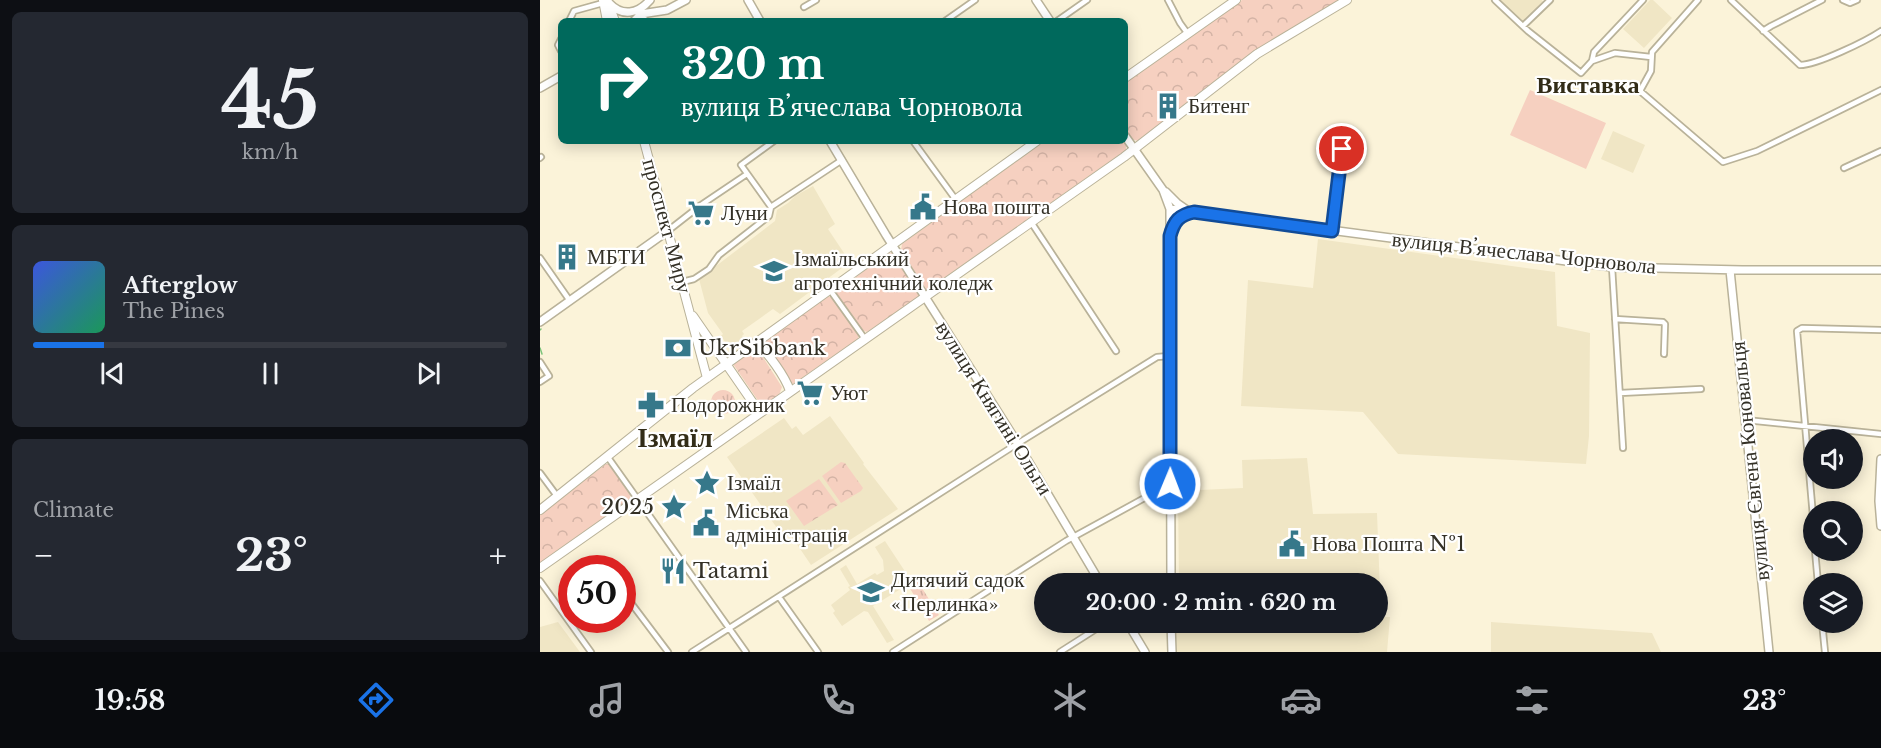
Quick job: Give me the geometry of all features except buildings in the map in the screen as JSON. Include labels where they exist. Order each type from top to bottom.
[{"type":"main road","points":[[1128,76],[1236,0]]},
{"type":"main road","points":[[540,568],[1031,222],[1134,148],[1247,62],[1347,0]]},
{"type":"main road","points":[[605,2],[606,18]]},
{"type":"main road","points":[[605,2],[613,18]]},
{"type":"main road","name":"проспект Миру","points":[[645,144],[707,378]]},
{"type":"main road","points":[[540,510],[707,378],[1033,144]]},
{"type":"main road","name":"проспект Миру","points":[[690,312],[760,413]]},
{"type":"main road","points":[[756,342],[763,348],[788,384],[790,392]]},
{"type":"street","points":[[652,0],[657,11]]},
{"type":"street","points":[[642,17],[652,0]]},
{"type":"street","points":[[642,17],[644,6],[652,0]]},
{"type":"street","points":[[570,18],[574,11],[605,2],[619,11],[642,17],[667,10],[686,0]]},
{"type":"street","points":[[748,0],[758,18]]},
{"type":"street","points":[[804,7],[816,0]]},
{"type":"street","points":[[949,18],[975,0]]},
{"type":"street","points":[[1036,0],[1048,18]]},
{"type":"street","points":[[1061,18],[1087,0]]},
{"type":"street","points":[[1168,0],[1188,34]]},
{"type":"street","points":[[1495,0],[1581,73],[1592,61],[1614,53],[1651,57]]},
{"type":"street","points":[[1524,26],[1550,0]]},
{"type":"street","points":[[1592,61],[1594,52],[1643,0]]},
{"type":"street","points":[[1698,0],[1653,50],[1651,71],[1640,91],[1721,162],[1726,163],[1757,151],[1881,90]]},
{"type":"street","points":[[1731,0],[1796,62],[1803,65],[1829,56],[1881,31]]},
{"type":"street","points":[[1763,32],[1822,0]]},
{"type":"street","points":[[1843,0],[1850,3],[1857,0]]},
{"type":"street","points":[[540,88],[558,78]]},
{"type":"street","points":[[1332,231],[1344,128]]},
{"type":"street","points":[[1128,140],[1160,186],[1170,209],[1171,573]]},
{"type":"street","points":[[770,144],[741,165],[771,207]]},
{"type":"street","name":"вулиця Княгині Ольги","points":[[832,144],[1018,444],[1094,573]]},
{"type":"street","points":[[915,144],[956,200]]},
{"type":"street","points":[[1844,168],[1881,151]]},
{"type":"street","points":[[682,282],[694,279],[709,269],[719,255],[769,216],[771,207],[842,160]]},
{"type":"street","points":[[540,322],[747,174]]},
{"type":"street","points":[[1160,186],[1177,203],[1194,212]]},
{"type":"street","name":"вулиця Вʼячеслава Чорновола","points":[[1170,209],[1612,267],[1881,270]]},
{"type":"street","points":[[1170,236],[1177,220],[1194,212]]},
{"type":"street","points":[[1031,222],[1116,351]]},
{"type":"street","points":[[540,258],[570,301]]},
{"type":"street","points":[[1612,267],[1623,448]]},
{"type":"street","name":"вулиця Євгена Коновальця","points":[[1730,270],[1769,652]]},
{"type":"street","points":[[830,290],[865,339]]},
{"type":"street","points":[[1615,319],[1663,322],[1665,324],[1664,354]]},
{"type":"street","points":[[1812,501],[1797,331],[1798,329],[1881,330]]},
{"type":"street","points":[[692,652],[1156,357],[1169,356]]},
{"type":"street","points":[[540,362],[549,376],[540,382]]},
{"type":"street","points":[[1620,393],[1701,389]]},
{"type":"street","points":[[1746,420],[1881,434]]},
{"type":"street","points":[[607,456],[746,652]]},
{"type":"street","points":[[1881,459],[1879,501],[1881,526]]},
{"type":"street","points":[[540,473],[557,496]]},
{"type":"street","points":[[893,652],[1072,537],[1170,484]]},
{"type":"street","points":[[540,582],[591,652]]},
{"type":"street","points":[[779,597],[818,652]]},
{"type":"street","points":[[636,610],[668,652]]},
{"type":"street","points":[[1059,652],[1089,633]]},
{"type":"street","points":[[1134,633],[1145,652]]},
{"type":"street","points":[[1171,633],[1172,652]]},
{"type":"street","points":[[1823,633],[1825,652]]},
{"type":"shaded area","points":[[1499,0],[1542,0],[1543,2],[1524,24]]},
{"type":"shaded area","points":[[1650,0],[1653,0],[1672,18],[1644,48],[1623,29]]},
{"type":"shaded area","name":"Виставка","points":[[1613,131],[1645,145],[1633,173],[1601,159]]},
{"type":"shaded area","name":"Ізмаїльський агротехнічний коледж","points":[[813,186],[835,224],[828,229],[850,262],[780,314],[773,309],[742,331],[744,339],[732,347],[730,344],[728,346],[721,336],[723,334],[708,313],[699,279],[775,221],[777,210]]},
{"type":"shaded area","points":[[1318,239],[1555,272],[1557,326],[1590,333],[1589,436],[1586,464],[1398,454],[1363,412],[1241,406],[1248,280],[1313,288]]},
{"type":"shaded area","points":[[830,416],[898,509],[811,565],[790,534],[784,538],[727,457],[784,418],[792,429],[796,426],[803,435]]},
{"type":"shaded area","points":[[1307,458],[1313,514],[1377,513],[1379,573],[1179,573],[1178,491],[1243,488],[1242,460]]},
{"type":"shaded area","name":"Дитячий садок «Перлинка»","points":[[885,541],[912,582],[873,606],[894,640],[887,643],[868,612],[864,611],[842,626],[833,613],[835,611],[831,605],[850,590],[840,569],[846,565],[857,584],[875,573],[877,575],[884,571],[883,560],[875,547]]},
{"type":"shaded area","points":[[1388,617],[1390,617],[1387,652],[1177,652],[1176,633],[1388,633]]},
{"type":"shaded area","points":[[558,622],[558,633],[566,633],[580,652],[540,652],[540,627]]},
{"type":"shaded area","points":[[1491,622],[1652,633],[1661,652],[1491,652]]},
{"type":"green space","points":[[1242,0],[1340,0],[1255,51],[1138,141],[1131,139],[1128,135],[1128,81]]},
{"type":"green space","points":[[1530,90],[1606,123],[1586,169],[1510,135]]},
{"type":"green space","points":[[1040,144],[1126,145],[1126,150],[926,291],[903,255],[902,244]]},
{"type":"green space","points":[[888,253],[893,253],[919,295],[918,298],[867,332],[860,329],[836,292]]},
{"type":"green space","points":[[828,296],[833,298],[859,335],[858,339],[791,384],[764,347],[765,341]]},
{"type":"green space","points":[[754,350],[761,354],[782,387],[779,395],[763,405],[733,364]]},
{"type":"green space","points":[[723,390],[731,394],[735,402],[731,410],[723,414],[715,410],[711,402],[715,394]]},
{"type":"green space","points":[[841,462],[845,463],[863,488],[841,503],[822,476]]},
{"type":"green space","points":[[609,464],[630,494],[630,499],[540,563],[540,514]]},
{"type":"green space","points":[[819,479],[838,505],[804,526],[786,501]]},
{"type":"green space","points":[[915,577],[939,615],[929,621],[908,585]]},
{"type":"waterway","points":[[540,348],[542,354]]},
{"type":"place","name":"Битенг","points":[[1168,106]]},
{"type":"place","name":"Нова пошта","points":[[923,207]]},
{"type":"place","name":"Луни","points":[[701,213]]},
{"type":"place","name":"МБТИ","points":[[567,257]]},
{"type":"place","name":"Ізмаїльський агротехнічний коледж","points":[[774,271]]},
{"type":"place","name":"UkrSibbank","points":[[678,348]]},
{"type":"place","name":"Уют","points":[[810,393]]},
{"type":"place","name":"Подорожник","points":[[651,405]]},
{"type":"place","name":"Ізмаїл","points":[[707,483]]},
{"type":"place","name":"2025","points":[[674,507]]},
{"type":"place","name":"Міська адміністрація","points":[[706,523]]},
{"type":"place","name":"Нова Пошта №1","points":[[1292,544]]},
{"type":"place","name":"Tatami","points":[[673,571]]},
{"type":"place","name":"Дитячий садок «Перлинка»","points":[[871,592]]},
{"type":"district","name":"Виставка","points":[[1588,84]]},
{"type":"district","name":"Ізмаїл","points":[[675,437]]},
{"type":"route","points":[[1170,484],[1170,236],[1175,222],[1181,216],[1194,212],[1332,231],[1342,149]]}]
